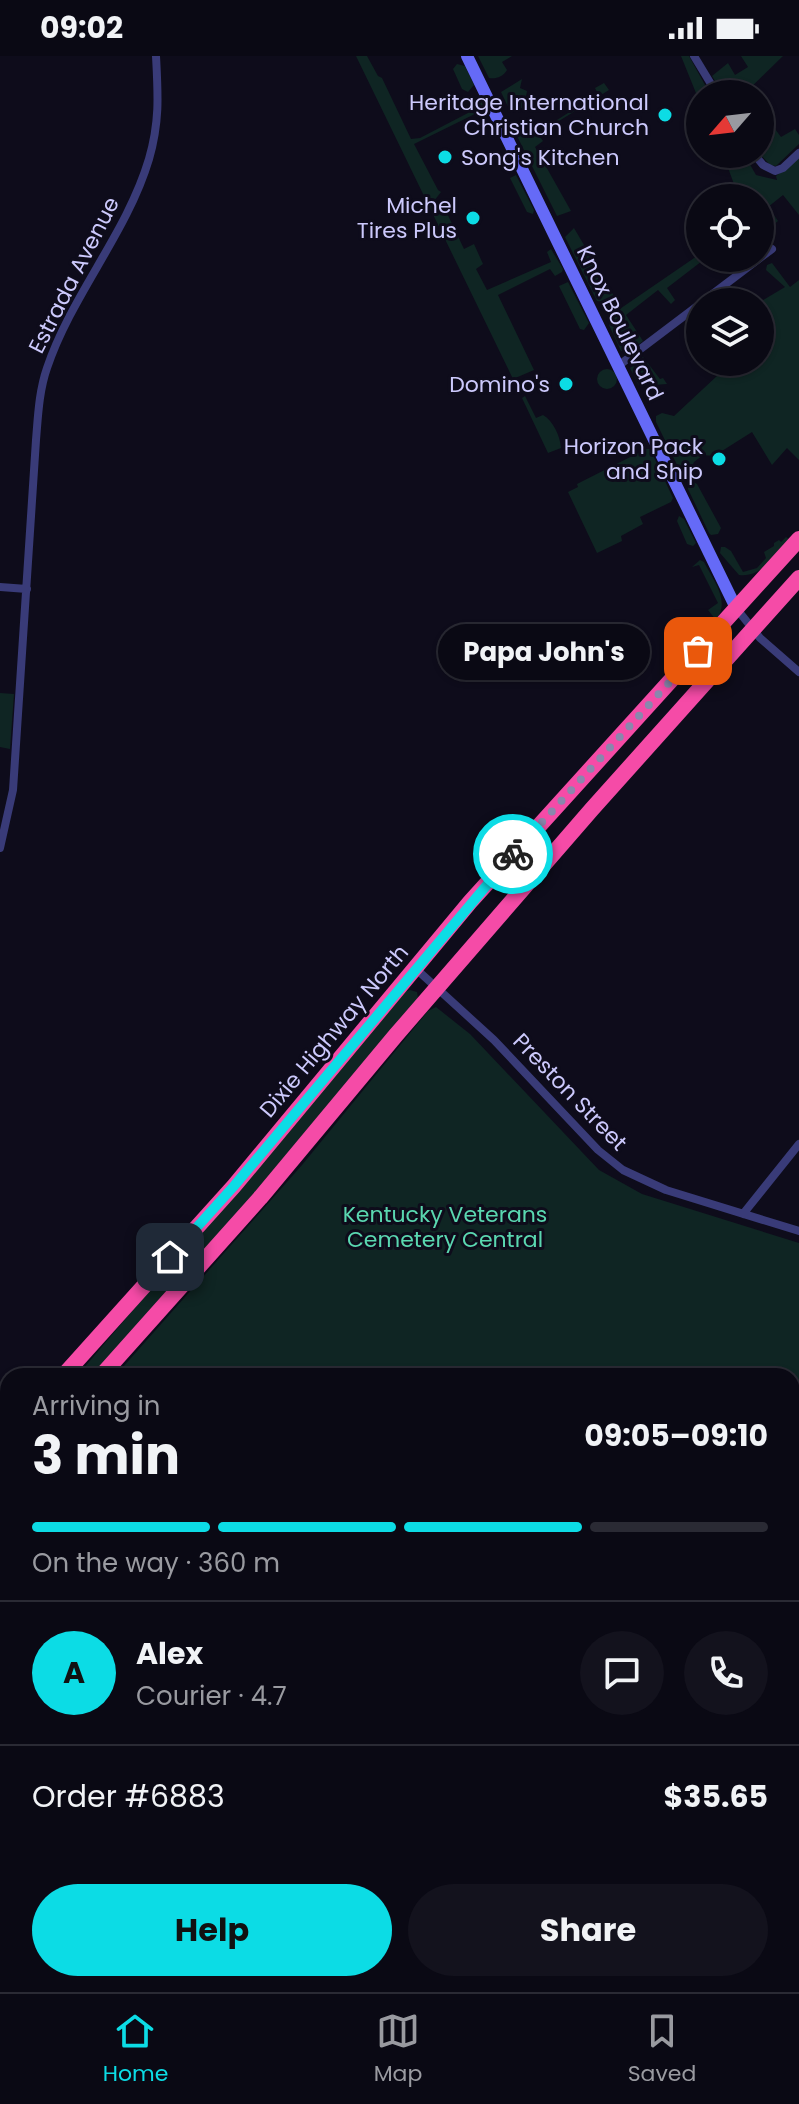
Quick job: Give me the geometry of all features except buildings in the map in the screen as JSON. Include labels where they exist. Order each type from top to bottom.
[{"type":"highway","name":"Dixie Highway North","points":[[70,1368],[234,1186],[415,968],[544,819],[799,539]]},
{"type":"highway","points":[[108,1368],[260,1198],[659,733],[799,578]]},
{"type":"main road","name":"Knox Boulevard","points":[[467,56],[736,608]]},
{"type":"street","name":"Estrada Avenue","points":[[0,848],[13,790],[39,407],[45,377],[64,331],[144,174],[160,101],[156,56]]},
{"type":"street","points":[[694,56],[709,80]]},
{"type":"street","points":[[768,168],[783,168],[799,153]]},
{"type":"street","points":[[721,288],[742,272]]},
{"type":"street","points":[[618,366],[686,314]]},
{"type":"street","points":[[0,587],[27,589]]},
{"type":"street","points":[[736,608],[752,629],[799,672]]},
{"type":"street","name":"Preston Street","points":[[415,968],[497,1043],[610,1161],[637,1178],[666,1190],[799,1231]]},
{"type":"street","points":[[743,1214],[799,1144]]},
{"type":"green space","points":[[356,56],[367,56],[382,78],[411,139],[420,138],[468,113],[474,102],[482,102],[485,109],[414,144],[441,192],[434,201],[438,211],[445,209],[464,249],[474,244],[483,264],[476,269],[487,290],[551,262],[547,252],[551,249],[563,269],[555,276],[550,269],[498,295],[534,370],[513,379]]},
{"type":"green space","points":[[478,56],[512,56],[502,62],[507,70],[505,72],[499,77],[489,78]]},
{"type":"green space","points":[[681,56],[689,56],[702,80],[691,80]]},
{"type":"green space","points":[[741,56],[783,56],[758,80],[714,80],[712,76],[728,63],[735,75],[748,67]]},
{"type":"green space","points":[[457,64],[465,66],[474,85],[468,92],[462,89],[453,69]]},
{"type":"green space","points":[[522,79],[520,88],[527,91],[523,99],[526,106],[511,113],[501,92]]},
{"type":"green space","points":[[604,83],[609,90],[538,134],[543,141],[535,147],[571,211],[557,216],[516,134],[516,128],[531,122],[538,132],[598,94],[595,88]]},
{"type":"green space","points":[[795,129],[799,135],[799,144],[776,166],[774,166],[774,130],[781,137]]},
{"type":"green space","points":[[799,157],[799,215],[783,195],[774,202],[774,184],[734,184],[728,168],[752,168],[756,175],[777,180],[776,176]]},
{"type":"green space","points":[[516,175],[534,210],[533,214],[527,212],[510,178]]},
{"type":"green space","points":[[574,228],[614,296],[604,302],[597,301],[565,237]]},
{"type":"green space","points":[[686,264],[688,272],[667,288],[675,300],[671,304],[658,290],[626,315],[643,341],[629,352],[621,351],[609,325],[611,315]]},
{"type":"green space","points":[[774,266],[790,287],[799,280],[799,460],[787,448],[772,465],[752,432],[714,456],[703,455],[694,462],[689,473],[681,473],[656,422],[656,416],[662,413],[674,416],[717,376],[774,376],[774,294],[785,287],[768,272],[774,272]]},
{"type":"green space","points":[[568,282],[589,323],[584,330],[580,329],[559,286]]},
{"type":"green space","points":[[643,357],[667,384],[639,386],[630,368]]},
{"type":"green space","points":[[607,369],[614,372],[617,379],[614,386],[607,389],[600,386],[597,379],[600,372]]},
{"type":"green space","points":[[525,396],[536,418],[543,415],[553,425],[561,448],[548,453],[522,398]]},
{"type":"green space","points":[[650,449],[673,498],[671,502],[640,517],[643,524],[621,536],[622,541],[597,553],[568,492],[578,487],[577,484]]},
{"type":"green space","points":[[692,481],[697,484],[721,528],[718,534],[709,533],[688,489]]},
{"type":"green space","points":[[679,516],[684,519],[696,543],[693,546],[687,544],[677,521]]},
{"type":"green space","points":[[786,537],[789,539],[767,564],[747,575],[739,575],[720,553],[721,547],[731,551],[743,572],[757,568],[766,558],[764,552]]},
{"type":"green space","points":[[700,560],[712,576],[721,598],[722,605],[716,620],[708,610],[718,603],[699,565],[692,567]]},
{"type":"green space","points":[[0,693],[14,694],[10,749],[0,747]]},
{"type":"green space","points":[[403,992],[417,992],[418,998],[233,1218],[98,1368],[84,1368]]},
{"type":"green space","name":"Kentucky Veterans Cemetery Central","points":[[436,1007],[470,1034],[599,1170],[642,1194],[799,1243],[799,1368],[122,1368],[302,1165],[428,1011]]},
{"type":"way so far","points":[[513,854],[698,651]]},
{"type":"place","name":"Heritage International Christian Church","points":[[665,115]]},
{"type":"place","name":"Song's Kitchen","points":[[445,157]]},
{"type":"place","name":"Michel Tires Plus","points":[[473,218]]},
{"type":"place","name":"Domino's","points":[[566,384]]},
{"type":"place","name":"Horizon Pack and Ship","points":[[719,459]]},
{"type":"place","name":"Papa John's","points":[[698,651]]},
{"type":"route","points":[[170,1257],[234,1186],[513,854]]}]
